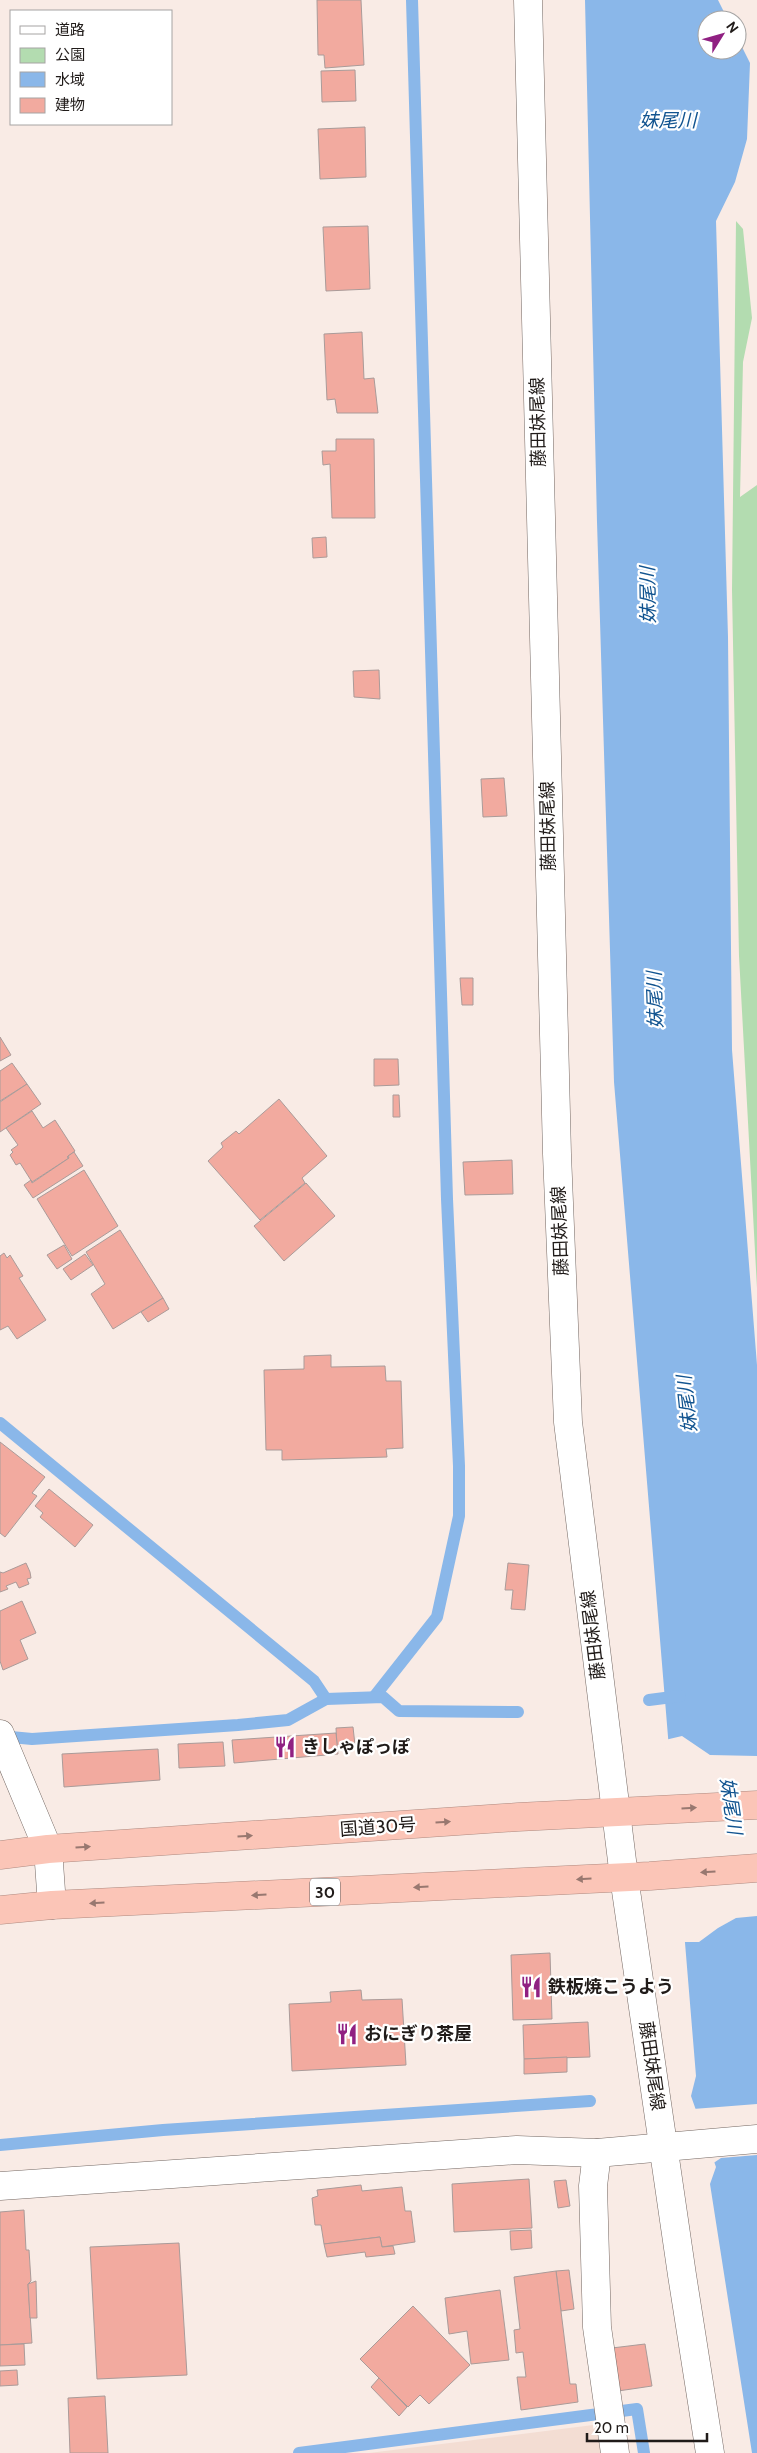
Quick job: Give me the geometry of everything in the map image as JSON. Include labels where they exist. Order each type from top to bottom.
[{"type":"highway","name":"国道30号","points":[[0,1855],[48,1849],[628,1811],[757,1805]]},
{"type":"highway","name":"30","points":[[0,1910],[52,1905],[637,1876],[757,1868]]},
{"type":"main road","name":"藤田妹尾線","points":[[528,0],[557,1135],[568,1422],[637,1876],[664,2146],[710,2453]]},
{"type":"main road","points":[[5,1744],[48,1849],[52,1905]]},
{"type":"main road","points":[[0,2186],[517,2150],[596,2153],[699,2142],[757,2139]]},
{"type":"main road","points":[[596,2153],[593,2186],[597,2327],[615,2453]]},
{"type":"shaded area","points":[[601,2424],[605,2453],[369,2453]]},
{"type":"green space","points":[[736,221],[743,229],[752,318],[743,362],[740,497],[757,485],[757,1288],[739,956],[732,590]]},
{"type":"water","name":"妹尾川","points":[[585,0],[718,0],[723,10],[697,10],[697,60],[747,60],[747,57],[750,63],[747,139],[735,182],[716,221],[728,637],[732,1050],[757,1365],[757,2453],[752,2453],[710,2184],[716,2167],[691,2096],[696,2076],[614,1082],[597,522]]},
{"type":"pier","points":[[682,1736],[710,1755],[757,1756],[757,1916],[736,1918],[699,1942],[682,1942],[665,1740]]},
{"type":"pier","points":[[757,2104],[757,2155],[721,2158],[712,2164],[693,2109]]},
{"type":"building","points":[[317,0],[361,0],[364,65],[325,68],[324,55],[318,55]]},
{"type":"building","points":[[355,70],[356,101],[322,102],[321,71]]},
{"type":"building","points":[[365,127],[366,177],[320,179],[318,129]]},
{"type":"building","points":[[368,226],[370,289],[326,291],[323,227]]},
{"type":"building","points":[[362,332],[364,379],[374,378],[378,413],[337,413],[335,399],[327,400],[324,334]]},
{"type":"building","points":[[336,439],[374,439],[375,518],[332,518],[330,464],[323,465],[322,451],[336,451]]},
{"type":"building","points":[[326,537],[327,557],[313,558],[312,538]]},
{"type":"building","points":[[379,670],[380,699],[354,697],[353,671]]},
{"type":"building","points":[[504,778],[507,816],[483,817],[481,779]]},
{"type":"building","points":[[460,978],[473,978],[473,1005],[462,1005]]},
{"type":"building","points":[[0,1037],[11,1055],[0,1061]]},
{"type":"building","points":[[374,1059],[398,1059],[399,1085],[374,1086]]},
{"type":"building","points":[[12,1063],[27,1084],[0,1101],[0,1071]]},
{"type":"building","points":[[27,1084],[41,1104],[0,1132],[0,1102]]},
{"type":"building","points":[[393,1095],[399,1095],[400,1117],[393,1117]]},
{"type":"building","points":[[279,1099],[327,1156],[302,1178],[305,1183],[260,1220],[208,1161],[223,1147],[221,1143],[236,1131],[239,1134]]},
{"type":"building","points":[[32,1111],[43,1128],[55,1120],[75,1151],[67,1157],[69,1158],[32,1182],[20,1163],[16,1165],[10,1155],[13,1152],[11,1150],[18,1145],[6,1128]]},
{"type":"building","points":[[74,1152],[83,1166],[33,1198],[24,1185],[31,1180],[32,1183],[69,1158],[68,1156]]},
{"type":"building","points":[[512,1160],[513,1194],[465,1195],[463,1162]]},
{"type":"building","points":[[84,1170],[118,1226],[72,1256],[37,1199]]},
{"type":"building","points":[[306,1183],[335,1216],[284,1261],[254,1226]]},
{"type":"building","points":[[120,1230],[163,1298],[113,1329],[91,1294],[105,1284],[86,1252]]},
{"type":"building","points":[[64,1245],[72,1259],[57,1269],[47,1255]]},
{"type":"building","points":[[4,1253],[7,1258],[10,1255],[23,1276],[19,1278],[46,1320],[17,1339],[8,1326],[0,1330],[0,1256]]},
{"type":"building","points":[[85,1254],[93,1265],[71,1280],[63,1269]]},
{"type":"building","points":[[163,1298],[169,1309],[148,1322],[141,1312]]},
{"type":"building","points":[[331,1355],[331,1367],[385,1366],[386,1381],[401,1381],[403,1448],[386,1449],[387,1457],[282,1460],[282,1450],[266,1450],[264,1370],[304,1369],[304,1356]]},
{"type":"building","points":[[0,1442],[45,1477],[32,1493],[37,1496],[5,1537],[0,1533]]},
{"type":"building","points":[[49,1489],[93,1525],[75,1547],[40,1517],[43,1513],[35,1506]]},
{"type":"building","points":[[26,1563],[31,1578],[27,1579],[29,1584],[19,1588],[16,1582],[6,1586],[8,1589],[0,1592],[0,1572],[3,1573]]},
{"type":"building","points":[[508,1563],[529,1565],[525,1610],[511,1609],[513,1590],[505,1590]]},
{"type":"building","points":[[22,1601],[36,1633],[20,1640],[28,1659],[3,1670],[0,1661],[0,1611]]},
{"type":"building","points":[[353,1727],[355,1745],[337,1746],[336,1728]]},
{"type":"building","name":"きしゃぽっぽ","points":[[336,1733],[338,1754],[234,1763],[232,1740]]},
{"type":"building","points":[[223,1742],[225,1766],[179,1768],[178,1744]]},
{"type":"building","points":[[158,1749],[160,1780],[64,1787],[62,1754]]},
{"type":"building","name":"鉄板焼こうよう","points":[[550,1953],[552,2019],[513,2020],[511,1955]]},
{"type":"building","name":"おにぎり茶屋","points":[[361,1990],[362,2000],[402,1999],[406,2065],[292,2071],[289,2004],[331,2002],[330,1992]]},
{"type":"building","points":[[588,2022],[590,2057],[524,2059],[523,2025]]},
{"type":"building","points":[[567,2057],[567,2072],[524,2074],[524,2059]]},
{"type":"building","points":[[529,2179],[532,2228],[454,2232],[452,2184]]},
{"type":"building","points":[[566,2180],[570,2206],[558,2208],[554,2181]]},
{"type":"building","points":[[361,2185],[362,2191],[402,2187],[405,2211],[411,2211],[415,2242],[382,2247],[380,2237],[324,2244],[321,2225],[315,2225],[312,2198],[318,2196],[317,2190]]},
{"type":"building","points":[[24,2210],[26,2250],[29,2250],[31,2281],[28,2284],[32,2343],[0,2345],[0,2212]]},
{"type":"building","points":[[531,2230],[532,2248],[511,2250],[510,2231]]},
{"type":"building","points":[[380,2237],[382,2247],[393,2246],[395,2254],[366,2257],[365,2252],[327,2257],[324,2244]]},
{"type":"building","points":[[179,2243],[187,2375],[97,2379],[90,2247]]},
{"type":"building","points":[[569,2270],[574,2309],[561,2311],[556,2271]]},
{"type":"building","points":[[556,2271],[570,2384],[576,2384],[578,2402],[521,2410],[517,2377],[526,2377],[523,2352],[516,2353],[514,2330],[520,2329],[514,2277]]},
{"type":"building","points":[[36,2281],[37,2318],[30,2318],[28,2284]]},
{"type":"building","points":[[500,2290],[509,2360],[471,2364],[467,2331],[449,2334],[445,2298]]},
{"type":"building","points":[[413,2306],[470,2365],[429,2404],[420,2395],[408,2407],[360,2359]]},
{"type":"building","points":[[24,2344],[25,2365],[0,2366],[0,2345]]},
{"type":"building","points":[[645,2344],[652,2386],[618,2391],[612,2348]]},
{"type":"building","points":[[17,2370],[18,2385],[0,2386],[0,2371]]},
{"type":"building","points":[[379,2378],[407,2407],[399,2416],[371,2387]]},
{"type":"building","points":[[105,2396],[108,2453],[70,2453],[68,2398]]},
{"type":"waterway","points":[[374,1697],[437,1617],[459,1516],[459,1466],[447,1199],[412,0]]},
{"type":"waterway","points":[[0,1423],[314,1681],[326,1699]]},
{"type":"waterway","points":[[649,1700],[680,1696]]},
{"type":"waterway","points":[[0,1736],[32,1739],[288,1720],[326,1699],[383,1697],[399,1711],[518,1712]]},
{"type":"waterway","points":[[0,2145],[163,2130],[590,2101]]},
{"type":"waterway","points":[[299,2453],[637,2409],[644,2453]]},
{"type":"place","name":"きしゃぽっぽ","points":[[285,1747]]},
{"type":"place","name":"鉄板焼こうよう","points":[[531,1987]]},
{"type":"place","name":"おにぎり茶屋","points":[[347,2034]]}]
